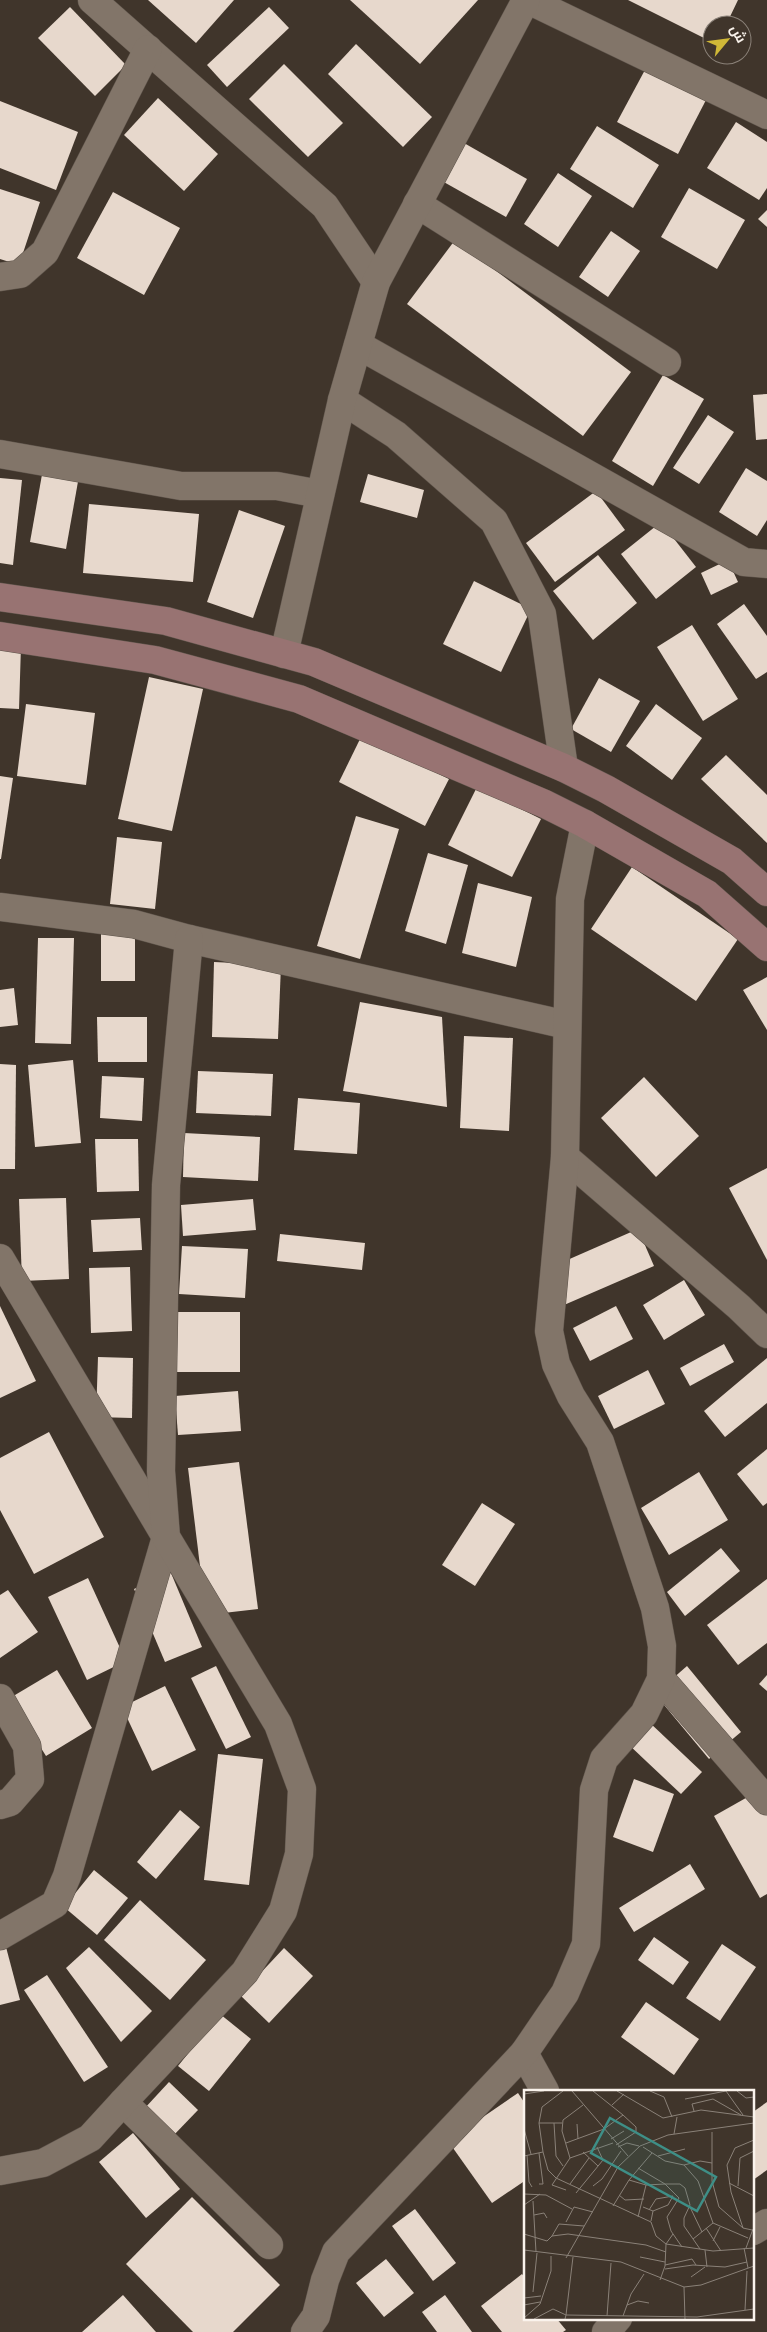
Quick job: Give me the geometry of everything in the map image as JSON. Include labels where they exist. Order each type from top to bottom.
[{"type":"main road","points":[[0,597],[166,621],[314,662],[564,768],[606,789],[732,861],[767,892]]},
{"type":"main road","points":[[0,636],[155,660],[298,699],[545,804],[585,824],[707,894],[767,947]]},
{"type":"street","points":[[92,0],[324,206],[376,282]]},
{"type":"street","points":[[284,654],[342,400],[376,282],[527,0],[767,115]]},
{"type":"street","points":[[0,277],[20,274],[45,252],[148,49]]},
{"type":"street","points":[[417,204],[667,362]]},
{"type":"street","points":[[358,345],[744,562],[767,564]]},
{"type":"street","points":[[342,400],[396,435],[494,521],[542,614],[564,768]]},
{"type":"street","points":[[0,454],[181,486],[277,486],[320,494]]},
{"type":"street","points":[[306,2332],[316,2316],[324,2280],[336,2252],[524,2053],[565,1993],[586,1944],[594,1790],[604,1759],[644,1714],[661,1680],[662,1646],[655,1608],[600,1442],[571,1396],[556,1364],[549,1331],[565,1157],[570,899],[585,824]]},
{"type":"street","points":[[0,907],[134,924],[189,939],[567,1025]]},
{"type":"street","points":[[0,1936],[54,1904],[67,1876],[166,1537],[161,1471],[166,1185],[189,939]]},
{"type":"street","points":[[565,1157],[739,1307],[767,1334]]},
{"type":"street","points":[[0,1258],[278,1724],[302,1789],[299,1854],[282,1911],[245,1972],[90,2138],[43,2163],[1,2173]]},
{"type":"street","points":[[661,1680],[767,1800]]},
{"type":"street","points":[[0,1698],[27,1746],[30,1779],[10,1802],[0,1805]]},
{"type":"street","points":[[524,2053],[544,2090]]},
{"type":"street","points":[[123,2102],[269,2245]]},
{"type":"street","points":[[754,2230],[767,2223]]},
{"type":"street","points":[[606,2332],[616,2320]]},
{"type":"building","points":[[148,0],[234,0],[196,43]]},
{"type":"building","points":[[350,0],[478,0],[420,64]]},
{"type":"building","points":[[628,0],[738,0],[731,15],[702,15],[702,37]]},
{"type":"building","points":[[70,7],[126,65],[95,96],[38,38]]},
{"type":"building","points":[[269,7],[289,28],[227,87],[207,65]]},
{"type":"building","points":[[356,44],[432,117],[403,147],[328,74]]},
{"type":"building","points":[[284,64],[343,123],[308,157],[249,99]]},
{"type":"building","points":[[646,68],[706,100],[678,154],[617,122]]},
{"type":"building","points":[[158,98],[218,154],[184,191],[124,135]]},
{"type":"building","points":[[0,101],[78,132],[56,190],[0,168]]},
{"type":"building","points":[[736,122],[767,142],[767,188],[759,200],[707,168]]},
{"type":"building","points":[[597,126],[659,165],[633,208],[570,169]]},
{"type":"building","points":[[464,143],[527,179],[506,217],[442,181]]},
{"type":"building","points":[[558,173],[592,196],[558,247],[524,224]]},
{"type":"building","points":[[689,188],[745,220],[717,269],[661,237]]},
{"type":"building","points":[[0,189],[40,202],[19,265],[0,259]]},
{"type":"building","points":[[113,192],[180,228],[144,295],[77,258]]},
{"type":"building","points":[[767,210],[767,227],[758,219]]},
{"type":"building","points":[[611,231],[640,251],[608,297],[579,277]]},
{"type":"building","points":[[455,240],[631,372],[583,436],[407,304]]},
{"type":"building","points":[[663,375],[704,399],[653,486],[612,461]]},
{"type":"building","points":[[767,394],[767,439],[756,440],[753,395]]},
{"type":"building","points":[[708,415],[734,432],[699,484],[673,468]]},
{"type":"building","points":[[746,468],[767,481],[767,520],[757,536],[719,512]]},
{"type":"building","points":[[43,469],[79,476],[66,549],[30,542]]},
{"type":"building","points":[[368,474],[424,490],[417,518],[360,502]]},
{"type":"building","points":[[0,478],[22,480],[13,565],[0,563]]},
{"type":"building","points":[[596,491],[625,530],[555,582],[526,543]]},
{"type":"building","points":[[89,504],[199,514],[193,582],[83,573]]},
{"type":"building","points":[[239,510],[285,526],[253,618],[207,602]]},
{"type":"building","points":[[661,522],[696,567],[656,599],[621,554]]},
{"type":"building","points":[[598,555],[637,603],[593,640],[553,591]]},
{"type":"building","points":[[728,560],[738,582],[711,595],[701,573]]},
{"type":"building","points":[[474,581],[531,609],[501,672],[443,644]]},
{"type":"building","points":[[744,604],[767,636],[767,672],[756,679],[717,624]]},
{"type":"building","points":[[692,625],[738,699],[703,721],[657,647]]},
{"type":"building","points":[[0,644],[21,645],[19,709],[0,708]]},
{"type":"building","points":[[149,677],[203,689],[172,831],[118,819]]},
{"type":"building","points":[[599,678],[640,701],[611,752],[571,729]]},
{"type":"building","points":[[26,704],[95,713],[86,785],[17,776]]},
{"type":"building","points":[[656,704],[702,738],[672,780],[626,746]]},
{"type":"building","points":[[362,735],[449,779],[425,826],[339,782]]},
{"type":"building","points":[[726,755],[767,795],[767,843],[701,779]]},
{"type":"building","points":[[0,776],[13,778],[1,859],[0,859]]},
{"type":"building","points":[[477,787],[541,819],[512,877],[448,845]]},
{"type":"building","points":[[356,816],[399,829],[360,959],[317,946]]},
{"type":"building","points":[[117,837],[162,842],[155,909],[110,904]]},
{"type":"building","points":[[428,853],[468,865],[446,944],[405,931]]},
{"type":"building","points":[[632,867],[738,939],[696,1001],[591,929]]},
{"type":"building","points":[[478,883],[532,897],[516,967],[462,953]]},
{"type":"building","points":[[101,934],[135,934],[135,981],[101,981]]},
{"type":"building","points":[[38,938],[74,938],[71,1044],[35,1043]]},
{"type":"building","points":[[214,962],[281,965],[278,1039],[212,1037]]},
{"type":"building","points":[[767,977],[767,1030],[743,990]]},
{"type":"building","points":[[14,988],[18,1025],[0,1027],[0,990]]},
{"type":"building","points":[[360,1002],[442,1017],[447,1107],[343,1091]]},
{"type":"building","points":[[97,1017],[147,1017],[147,1062],[98,1062]]},
{"type":"building","points":[[464,1036],[513,1038],[509,1131],[460,1128]]},
{"type":"building","points":[[73,1060],[81,1143],[35,1147],[28,1065]]},
{"type":"building","points":[[0,1064],[16,1065],[15,1169],[0,1169]]},
{"type":"building","points":[[198,1071],[273,1074],[271,1116],[196,1113]]},
{"type":"building","points":[[102,1076],[144,1078],[142,1121],[100,1118]]},
{"type":"building","points":[[644,1077],[699,1136],[656,1177],[601,1118]]},
{"type":"building","points":[[298,1098],[360,1103],[357,1154],[294,1150]]},
{"type":"building","points":[[184,1133],[260,1137],[258,1181],[183,1177]]},
{"type":"building","points":[[95,1139],[138,1139],[139,1191],[97,1192]]},
{"type":"building","points":[[767,1168],[767,1260],[729,1188]]},
{"type":"building","points":[[66,1198],[69,1279],[22,1281],[19,1199]]},
{"type":"building","points":[[253,1199],[256,1230],[183,1236],[181,1205]]},
{"type":"building","points":[[140,1218],[142,1250],[93,1252],[91,1220]]},
{"type":"building","points":[[638,1229],[654,1266],[564,1305],[549,1268]]},
{"type":"building","points":[[280,1234],[365,1243],[362,1270],[277,1261]]},
{"type":"building","points":[[182,1246],[248,1249],[245,1298],[179,1294]]},
{"type":"building","points":[[130,1267],[132,1331],[91,1333],[89,1268]]},
{"type":"building","points":[[684,1280],[705,1315],[664,1340],[643,1305]]},
{"type":"building","points":[[0,1306],[36,1381],[0,1398]]},
{"type":"building","points":[[616,1306],[633,1339],[590,1361],[573,1328]]},
{"type":"building","points":[[175,1312],[240,1312],[240,1372],[174,1372]]},
{"type":"building","points":[[724,1344],[734,1362],[690,1386],[680,1368]]},
{"type":"building","points":[[98,1357],[133,1358],[132,1418],[96,1417]]},
{"type":"building","points":[[767,1358],[767,1403],[725,1437],[704,1411]]},
{"type":"building","points":[[648,1370],[665,1404],[614,1429],[598,1396]]},
{"type":"building","points":[[238,1391],[241,1431],[178,1435],[175,1396]]},
{"type":"building","points":[[49,1432],[104,1537],[34,1574],[0,1510],[0,1458]]},
{"type":"building","points":[[767,1449],[767,1503],[763,1506],[737,1474]]},
{"type":"building","points":[[239,1462],[258,1609],[206,1615],[188,1468]]},
{"type":"building","points":[[699,1472],[728,1520],[669,1555],[641,1508]]},
{"type":"building","points":[[482,1503],[515,1524],[475,1586],[442,1565]]},
{"type":"building","points":[[721,1548],[740,1571],[685,1616],[667,1592]]},
{"type":"building","points":[[171,1573],[202,1647],[165,1662],[134,1589]]},
{"type":"building","points":[[88,1578],[126,1661],[87,1680],[48,1597]]},
{"type":"building","points":[[767,1579],[767,1643],[738,1665],[707,1625]]},
{"type":"building","points":[[8,1590],[38,1632],[0,1658],[0,1595]]},
{"type":"building","points":[[216,1666],[251,1737],[226,1749],[191,1678]]},
{"type":"building","points":[[687,1666],[741,1732],[709,1759],[655,1694]]},
{"type":"building","points":[[57,1670],[92,1728],[46,1756],[10,1698]]},
{"type":"building","points":[[767,1675],[767,1691],[759,1684]]},
{"type":"building","points":[[165,1686],[196,1750],[152,1771],[122,1707]]},
{"type":"building","points":[[649,1722],[702,1772],[681,1794],[628,1744]]},
{"type":"building","points":[[218,1754],[263,1759],[249,1885],[204,1880]]},
{"type":"building","points":[[634,1779],[674,1794],[653,1852],[613,1837]]},
{"type":"building","points":[[767,1786],[767,1894],[760,1898],[714,1816]]},
{"type":"building","points":[[180,1810],[200,1827],[156,1879],[137,1862]]},
{"type":"building","points":[[690,1864],[705,1889],[634,1932],[619,1908]]},
{"type":"building","points":[[94,1870],[128,1898],[97,1935],[64,1907]]},
{"type":"building","points":[[140,1900],[206,1960],[170,2000],[104,1940]]},
{"type":"building","points":[[654,1937],[689,1962],[673,1985],[638,1960]]},
{"type":"building","points":[[722,1944],[756,1967],[720,2021],[686,1998]]},
{"type":"building","points":[[6,1947],[20,2000],[0,2005],[0,1948]]},
{"type":"building","points":[[89,1947],[152,2011],[121,2042],[66,1968]]},
{"type":"building","points":[[284,1948],[313,1976],[269,2023],[240,1995]]},
{"type":"building","points":[[47,1975],[108,2067],[84,2082],[24,1990]]},
{"type":"building","points":[[646,2002],[699,2039],[674,2075],[621,2037]]},
{"type":"building","points":[[220,2014],[251,2039],[209,2091],[178,2066]]},
{"type":"building","points":[[169,2082],[198,2110],[172,2137],[144,2109]]},
{"type":"building","points":[[518,2093],[524,2102],[524,2181],[492,2203],[448,2141]]},
{"type":"building","points":[[767,2102],[767,2170],[754,2179],[754,2111]]},
{"type":"building","points":[[133,2133],[180,2189],[146,2218],[99,2162]]},
{"type":"building","points":[[192,2197],[280,2285],[233,2332],[193,2332],[126,2264]]},
{"type":"building","points":[[415,2209],[456,2263],[433,2281],[392,2226]]},
{"type":"building","points":[[386,2259],[414,2293],[384,2317],[356,2283]]},
{"type":"building","points":[[522,2274],[524,2276],[524,2320],[558,2320],[566,2330],[563,2332],[502,2332],[481,2306]]},
{"type":"building","points":[[123,2295],[156,2332],[82,2332]]},
{"type":"building","points":[[445,2295],[472,2332],[437,2332],[422,2312]]}]
